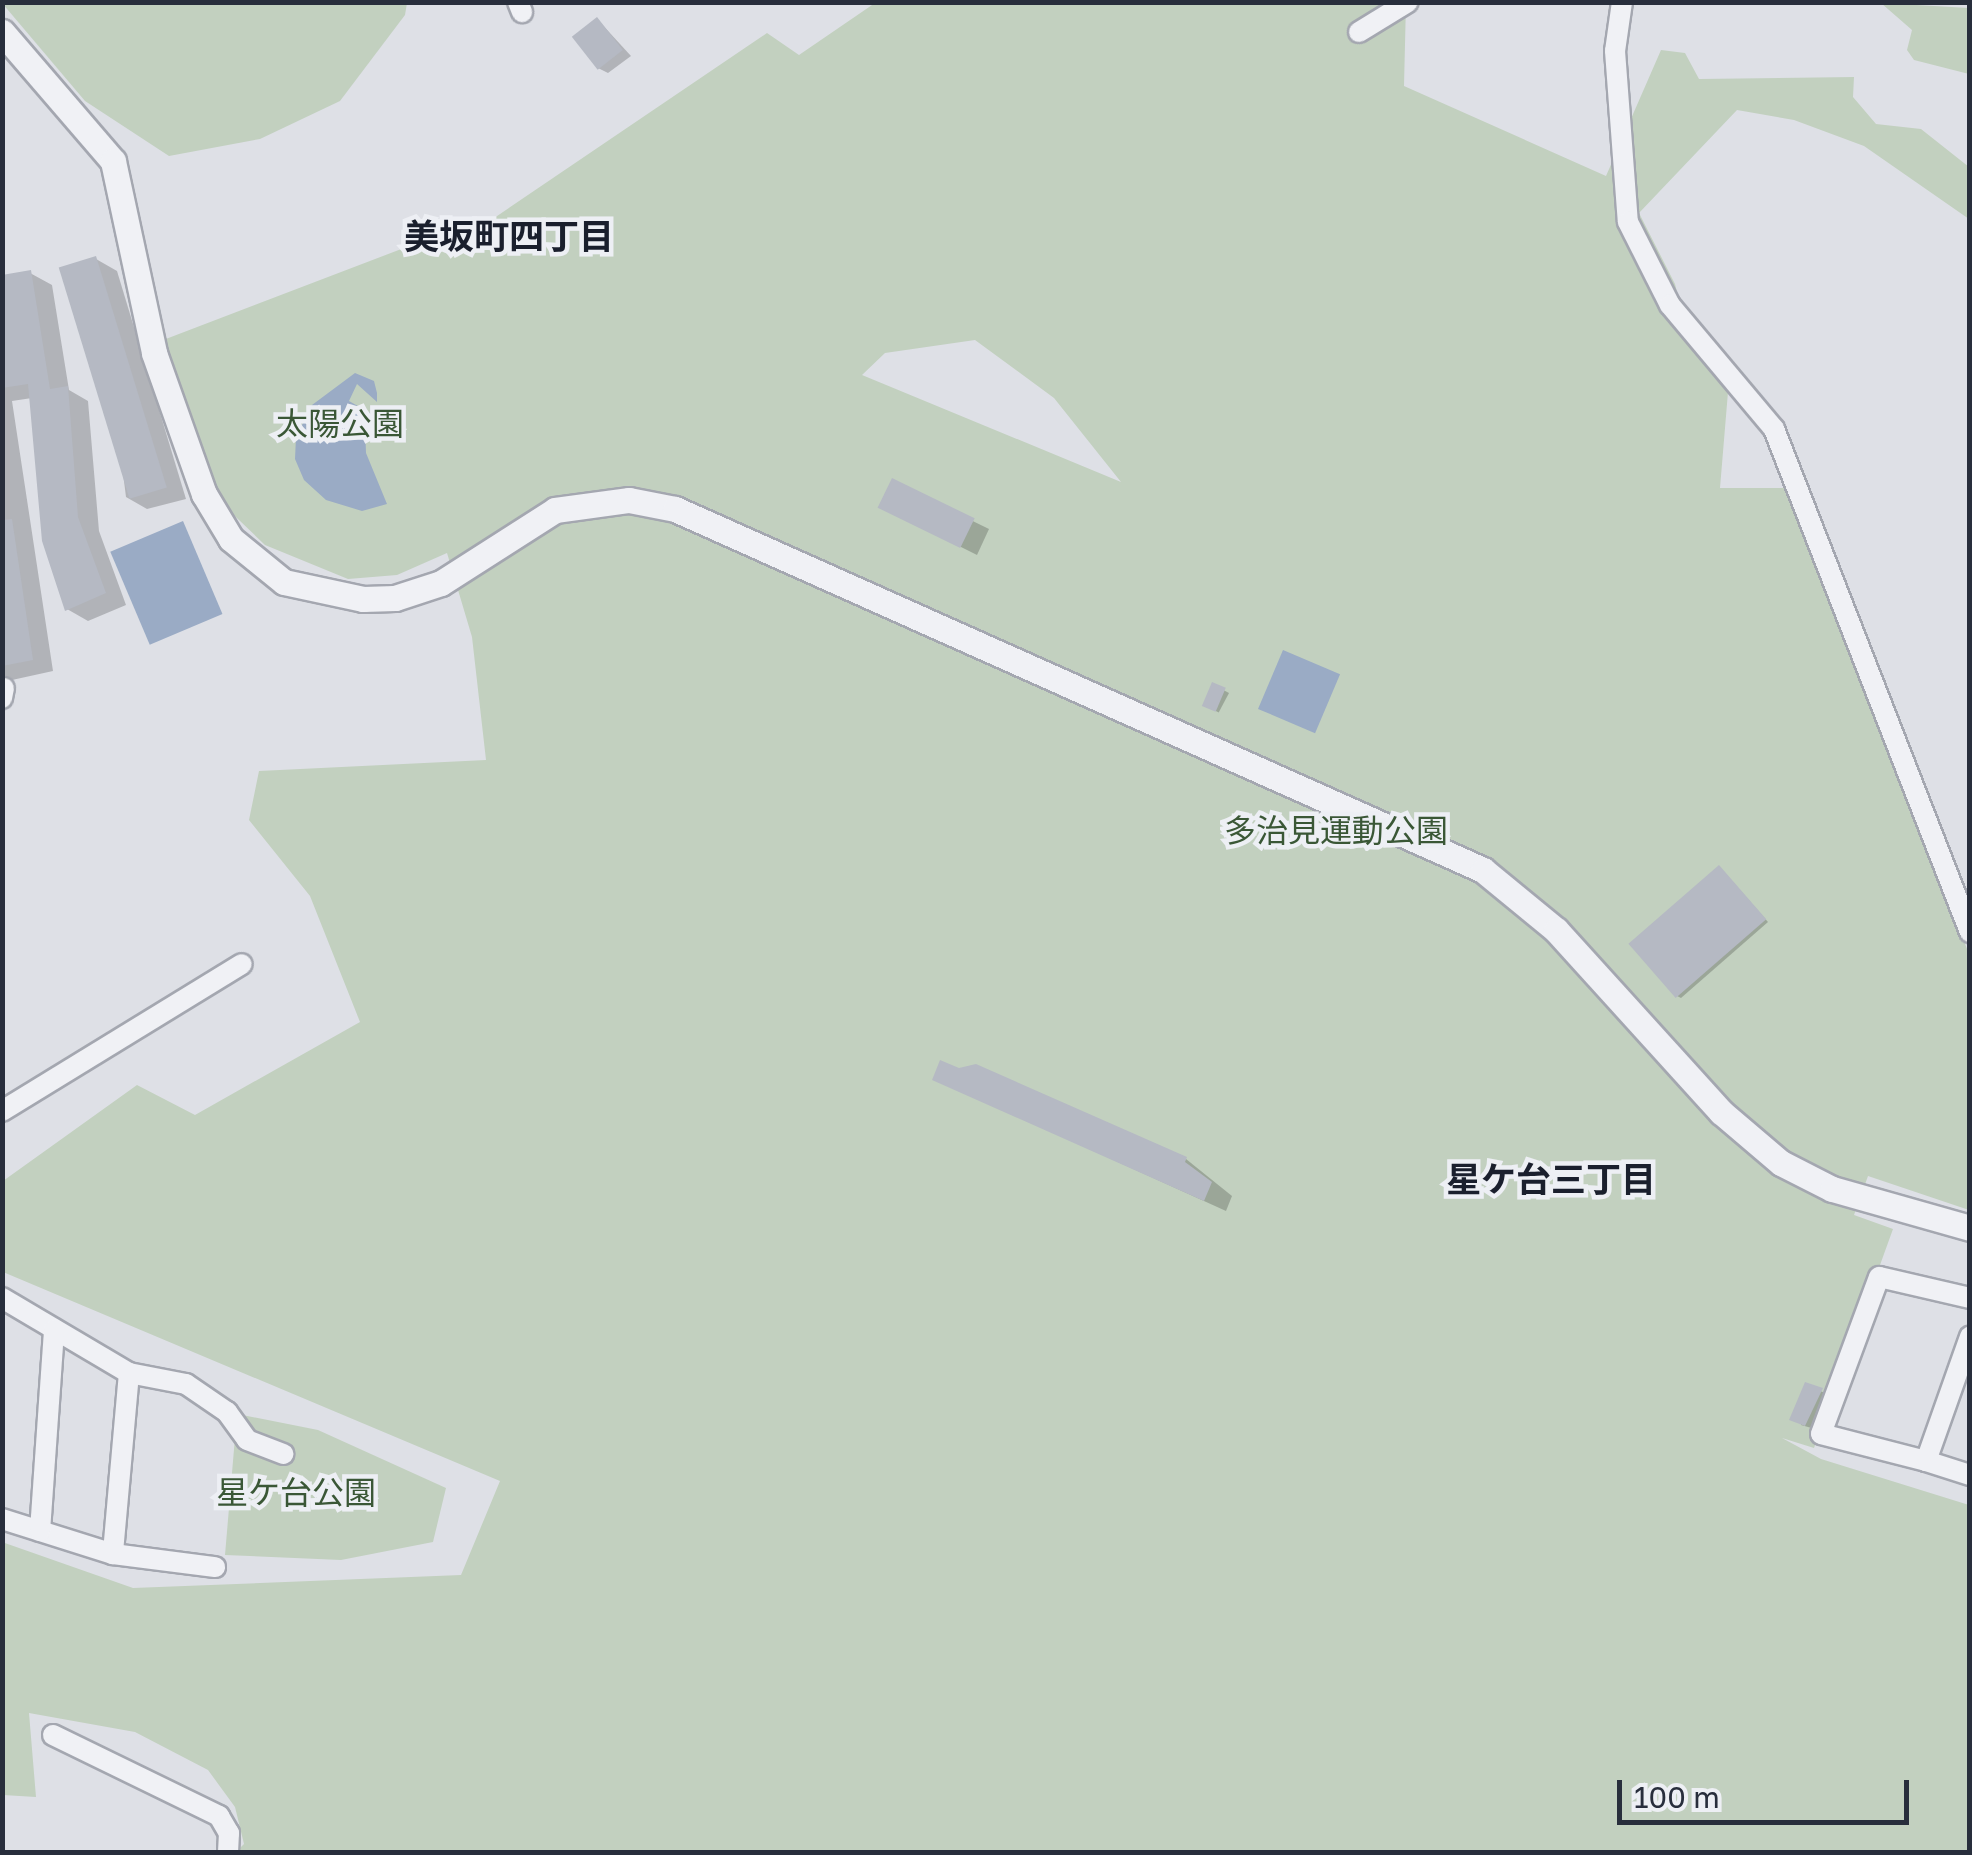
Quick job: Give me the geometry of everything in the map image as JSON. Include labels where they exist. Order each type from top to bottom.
[{"type":"street","points":[[1360,32],[1408,2]]},
{"type":"street","points":[[1622,2],[1615,51],[1628,222],[1670,306],[1774,429],[1970,932]]},
{"type":"street","points":[[2,32],[113,161],[154,353],[204,494],[231,539],[284,582],[363,600],[395,598],[441,583],[555,510],[629,500],[675,509],[1483,870],[1556,930],[1720,1112],[1780,1163],[1874,1203],[1970,1228]]},
{"type":"street","points":[[2,1111],[242,964]]},
{"type":"street","points":[[1970,1298],[1879,1277],[1822,1434],[1970,1476]]},
{"type":"street","points":[[2,1298],[129,1374],[186,1384],[227,1412],[247,1440],[282,1454]]},
{"type":"street","points":[[40,1530],[54,1329]]},
{"type":"street","points":[[1926,1461],[1970,1338]]},
{"type":"street","points":[[113,1554],[129,1374]]},
{"type":"street","points":[[2,1518],[113,1554],[215,1567]]},
{"type":"street","points":[[53,1736],[220,1816],[229,1833],[228,1852]]},
{"type":"green space","points":[[2,3],[407,3],[405,15],[340,101],[260,139],[169,156],[85,101]]},
{"type":"green space","points":[[875,3],[1406,3],[1404,86],[1606,176],[1661,50],[1685,53],[1699,79],[1854,77],[1853,97],[1876,124],[1921,129],[1969,167],[1969,219],[1864,146],[1794,120],[1737,110],[1639,213],[1675,284],[1687,332],[1729,380],[1720,488],[1787,488],[1969,954],[1969,1210],[1868,1176],[1854,1215],[1893,1229],[1814,1448],[1782,1438],[1821,1459],[1969,1505],[1969,1852],[236,1852],[244,1844],[235,1807],[208,1770],[135,1732],[29,1713],[36,1797],[3,1795],[2,1542],[133,1588],[461,1575],[500,1481],[3,1272],[3,1181],[137,1085],[195,1115],[360,1022],[310,896],[249,820],[259,771],[486,760],[472,637],[447,553],[397,575],[348,579],[265,545],[216,498],[158,342],[417,243],[447,243],[472,233],[767,33],[799,55]],"holes":[[[975,340],[1054,398],[1121,482],[862,375],[885,353]]]},
{"type":"green space","points":[[1881,3],[1969,8],[1969,74],[1914,60],[1907,50],[1912,30]]},
{"type":"green space","name":"星ケ台公園","points":[[237,1414],[318,1430],[446,1488],[433,1542],[341,1560],[225,1555]]},
{"type":"water","points":[[355,373],[374,381],[377,393],[377,402],[357,384],[349,401],[377,417],[365,425],[366,453],[387,504],[362,511],[326,500],[304,480],[295,459],[296,437],[312,405]]},
{"type":"water","points":[[183,521],[222,614],[150,645],[110,552]]},
{"type":"water","points":[[1283,650],[1340,674],[1315,733],[1258,709]]},
{"type":"building","points":[[597,17],[623,50],[598,70],[572,37]]},
{"type":"building","points":[[96,256],[167,487],[129,499],[59,267]]},
{"type":"building","points":[[31,270],[50,389],[68,386],[78,517],[106,593],[65,611],[42,541],[28,384],[2,388],[2,275]]},
{"type":"building","points":[[892,478],[975,518],[960,548],[878,508]]},
{"type":"building","points":[[12,519],[33,660],[2,666],[2,520]]},
{"type":"building","points":[[1212,682],[1226,688],[1216,712],[1202,706]]},
{"type":"building","points":[[1719,865],[1766,919],[1676,998],[1628,944]]},
{"type":"building","points":[[940,1060],[959,1068],[976,1064],[1187,1157],[1185,1162],[1212,1182],[1204,1201],[932,1080]]},
{"type":"building","points":[[1805,1382],[1823,1388],[1805,1426],[1789,1420]]},
{"type":"district","name":"美坂町四丁目","points":[[509,236]]},
{"type":"district","name":"星ケ台三丁目","points":[[1551,1179]]},
{"type":"park label","name":"太陽公園","points":[[340,423]]},
{"type":"park label","name":"多治見運動公園","points":[[1336,830]]}]
